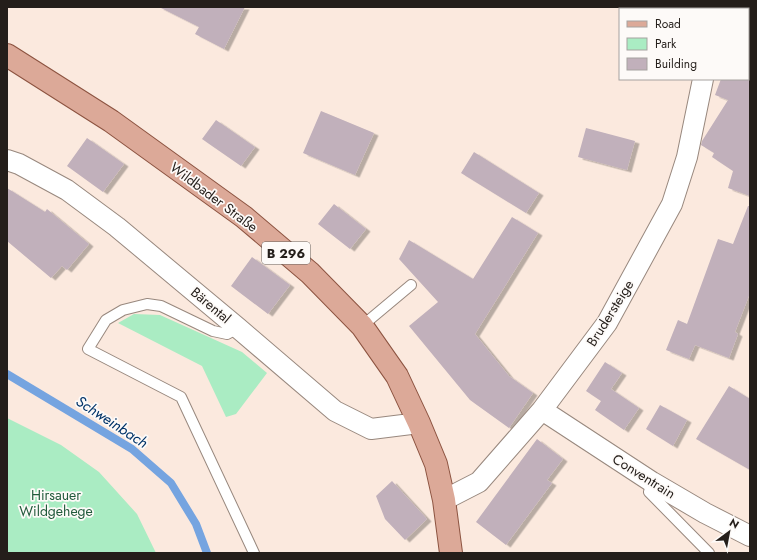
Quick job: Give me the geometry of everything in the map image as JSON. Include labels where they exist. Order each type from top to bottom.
[{"type":"main road","name":"Wildbader Straße","points":[[7,55],[111,121],[244,217],[310,273],[362,326],[397,376],[436,464],[444,500],[451,553]]},
{"type":"street","name":"Brudersteige","points":[[444,500],[480,482],[542,410],[607,323],[672,204],[687,157],[703,80]]},
{"type":"street","name":"Bärental","points":[[7,160],[19,164],[67,190],[117,227],[335,411],[371,429],[419,423]]},
{"type":"street","name":"Conventrain","points":[[542,410],[652,482],[705,513],[750,536]]},
{"type":"lane","points":[[362,326],[411,285]]},
{"type":"lane","points":[[238,328],[227,334],[213,331],[161,306],[147,304],[123,310],[106,320],[88,349],[181,397],[254,553]]},
{"type":"lane","points":[[652,482],[649,492],[709,553]]},
{"type":"green space","points":[[134,314],[160,315],[242,352],[267,373],[236,414],[226,417],[202,366],[118,323]]},
{"type":"green space","name":"Hirsauer Wildgehege","points":[[7,418],[61,445],[99,472],[137,514],[156,553],[7,553]]},
{"type":"building","points":[[159,7],[245,7],[224,49],[195,34],[199,27]]},
{"type":"building","points":[[750,64],[750,196],[728,188],[733,171],[712,157],[714,153],[701,145],[702,141],[728,100],[715,95],[721,80],[749,80]]},
{"type":"building","points":[[321,111],[374,133],[355,175],[303,153]]},
{"type":"building","points":[[216,120],[255,147],[241,166],[202,139]]},
{"type":"building","points":[[586,128],[635,141],[627,170],[578,157]]},
{"type":"building","points":[[87,138],[124,164],[103,192],[67,166]]},
{"type":"building","points":[[474,152],[539,193],[526,213],[461,173]]},
{"type":"building","points":[[7,188],[45,212],[47,209],[89,244],[67,270],[62,266],[51,278],[7,241]]},
{"type":"building","points":[[334,204],[366,229],[350,249],[318,224]]},
{"type":"building","points":[[748,206],[750,206],[750,293],[735,332],[738,334],[729,358],[695,345],[689,359],[666,350],[678,320],[687,324],[718,239],[733,244]]},
{"type":"building","points":[[512,217],[538,233],[475,334],[509,376],[533,393],[509,428],[470,400],[409,326],[438,302],[399,259],[409,240],[473,279]]},
{"type":"building","points":[[252,257],[290,285],[268,314],[231,286]]},
{"type":"building","points":[[605,362],[622,373],[611,389],[639,408],[624,430],[595,410],[601,401],[586,391]]},
{"type":"building","points":[[729,386],[750,399],[750,470],[696,439]]},
{"type":"building","points":[[660,405],[687,420],[673,446],[646,429]]},
{"type":"building","points":[[537,439],[563,459],[547,480],[552,483],[506,545],[476,522]]},
{"type":"building","points":[[392,481],[427,519],[405,540],[385,519],[376,496]]},
{"type":"waterway","name":"Schweinbach","points":[[7,374],[132,449],[171,483],[196,524],[207,553]]}]
